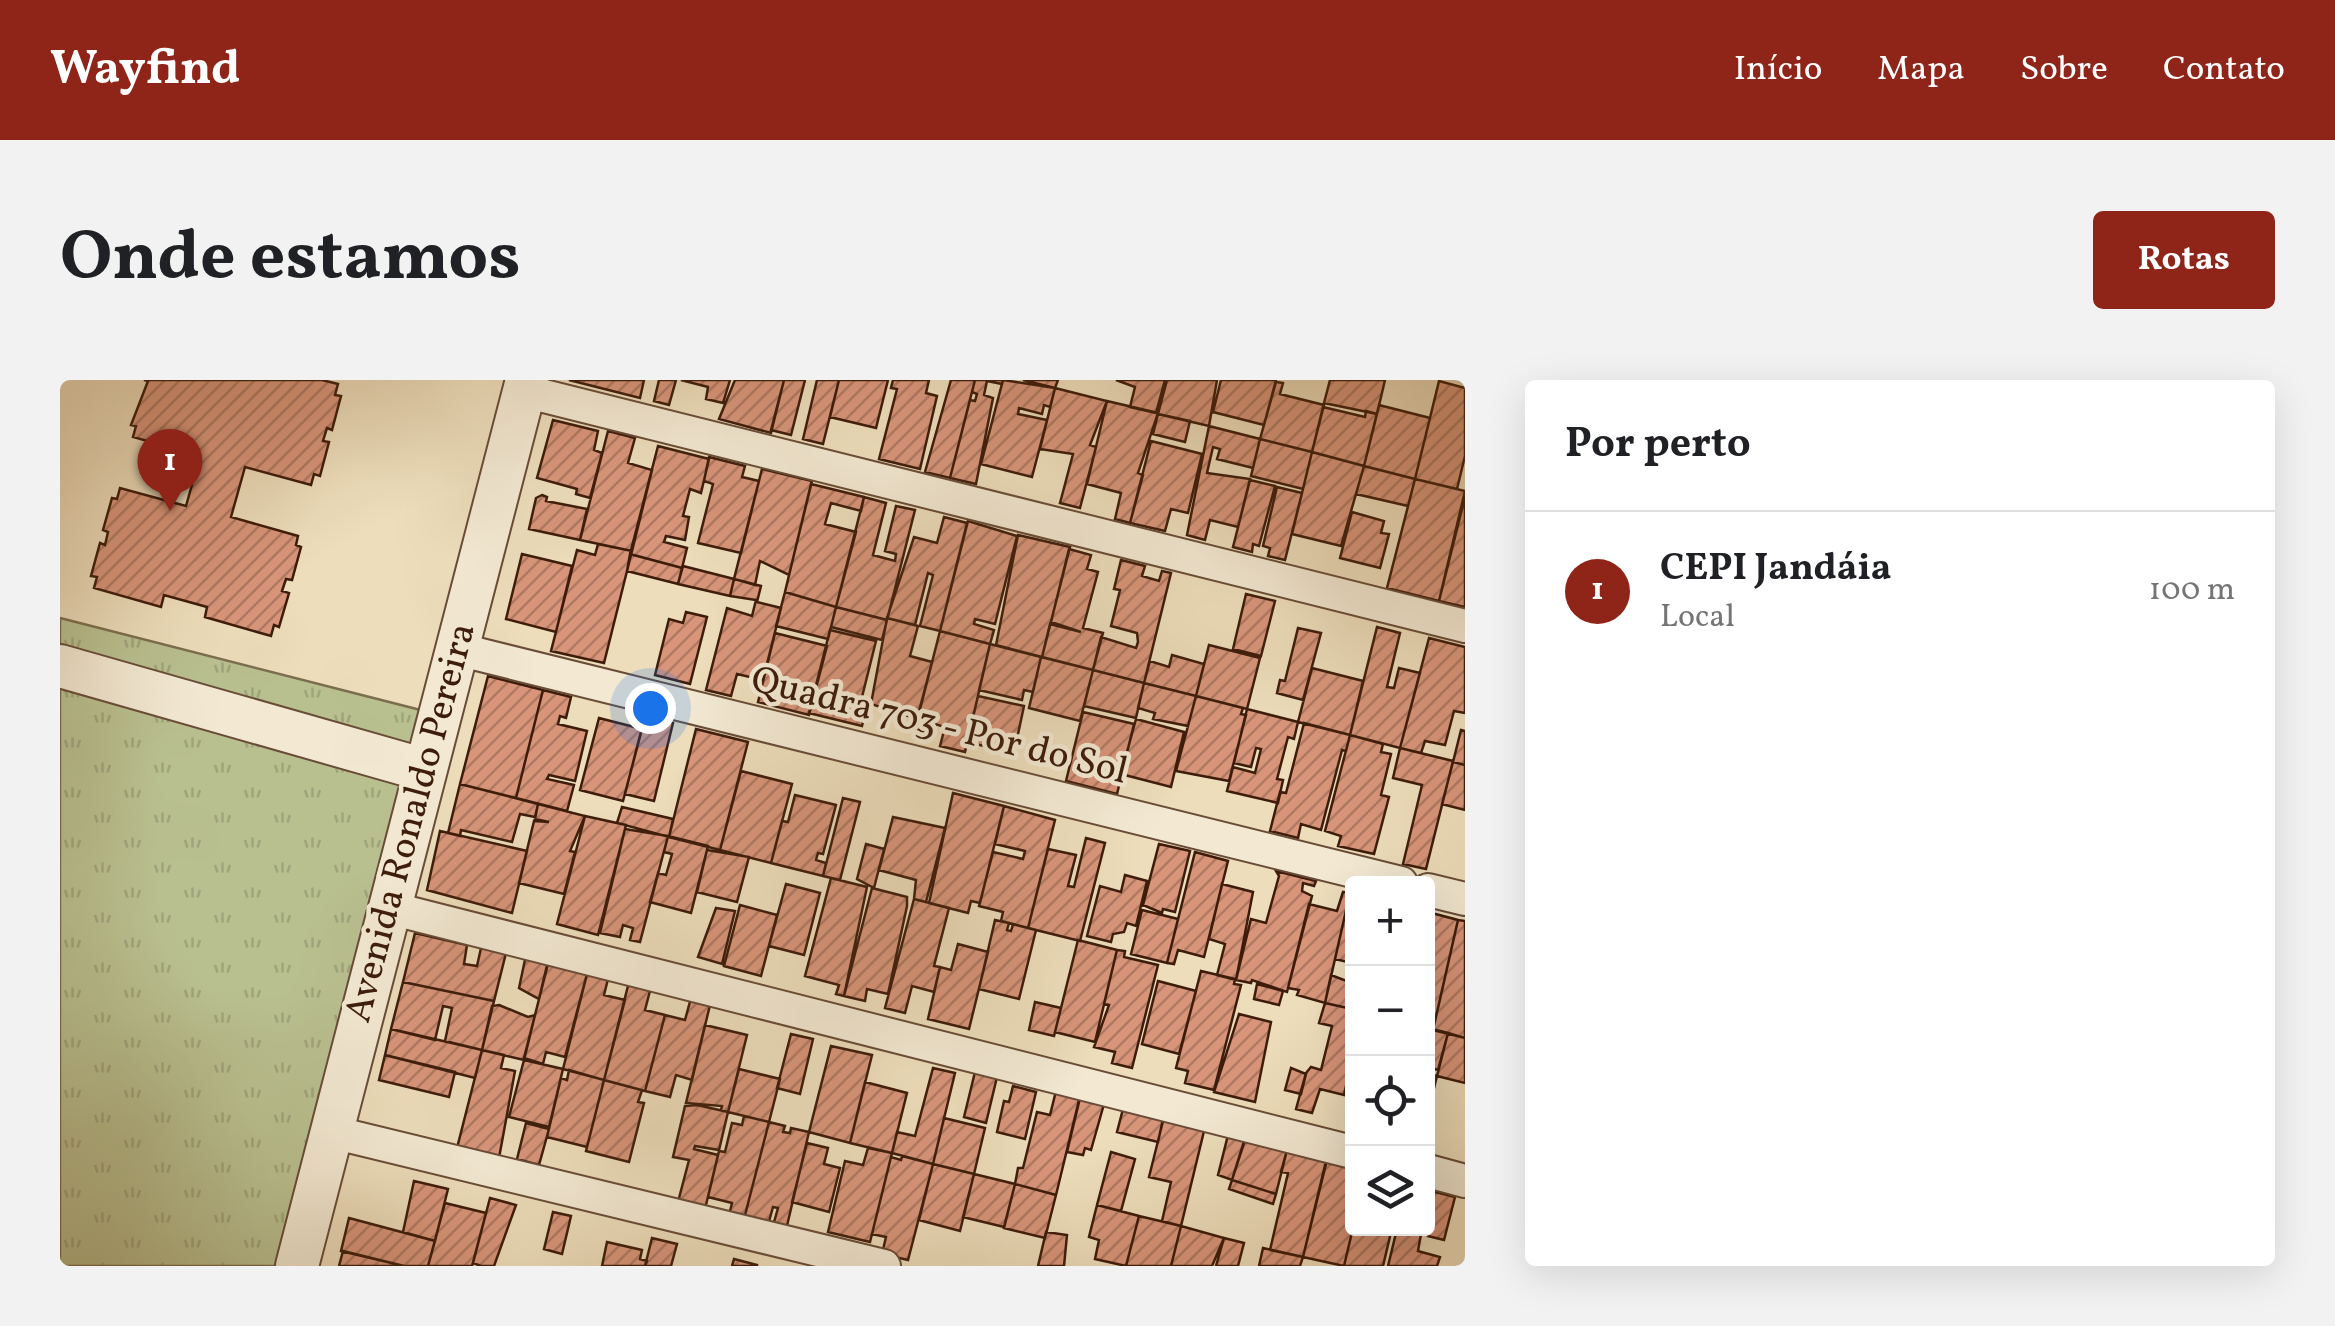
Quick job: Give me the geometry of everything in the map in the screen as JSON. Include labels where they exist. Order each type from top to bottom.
[{"type":"street","points":[[526,385],[1465,626]]},
{"type":"street","name":"Avenida Ronaldo Pereira","points":[[297,1266],[526,385]]},
{"type":"street","name":"Quadra 703 - Por do Sol","points":[[458,649],[1369,876]]},
{"type":"street","points":[[60,666],[425,770]]},
{"type":"street","points":[[1435,892],[1465,899]]},
{"type":"street","points":[[390,908],[1345,1150]]},
{"type":"street","points":[[332,1132],[884,1266]]},
{"type":"street","points":[[1435,1174],[1465,1181]]},
{"type":"green space","points":[[60,618],[440,715],[288,1266],[60,1266]]},
{"type":"building","points":[[144,380],[322,380],[338,384],[335,395],[341,396],[332,430],[327,428],[323,441],[329,442],[320,476],[314,474],[311,485],[245,467],[231,517],[298,536],[296,545],[301,547],[292,580],[286,579],[282,591],[289,593],[279,627],[274,625],[271,636],[205,617],[207,607],[164,595],[161,607],[94,588],[97,577],[91,576],[100,543],[105,545],[108,532],[103,530],[112,498],[117,499],[120,488],[186,506],[200,456],[133,437],[136,426],[131,425],[148,381]]},
{"type":"building","points":[[569,380],[644,380],[640,398]]},
{"type":"building","points":[[659,380],[676,380],[669,405],[654,401]]},
{"type":"building","points":[[681,380],[730,380],[723,403],[706,399],[708,387]]},
{"type":"building","points":[[735,380],[784,380],[771,433],[719,419]]},
{"type":"building","points":[[784,380],[805,380],[791,435],[771,430]]},
{"type":"building","points":[[817,380],[839,380],[823,444],[803,439]]},
{"type":"building","points":[[839,380],[888,380],[876,428],[830,417]]},
{"type":"building","points":[[893,380],[929,380],[926,393],[937,396],[920,469],[879,459],[897,389],[891,388]]},
{"type":"building","points":[[951,380],[975,380],[950,478],[925,472]]},
{"type":"building","points":[[975,380],[1003,380],[1002,384],[987,381],[984,395],[993,398],[976,484],[950,478],[970,400],[975,401],[977,394],[972,392]]},
{"type":"building","points":[[1003,380],[1055,388],[1050,407],[1044,405],[1042,414],[1019,408],[1018,414],[1047,420],[1032,477],[981,464]]},
{"type":"building","points":[[1023,380],[1058,380],[1055,388]]},
{"type":"building","points":[[1116,380],[1165,380],[1156,413],[1130,407],[1135,387]]},
{"type":"building","points":[[1167,380],[1217,380],[1209,426],[1158,414]]},
{"type":"building","points":[[1221,380],[1276,380],[1264,425],[1213,412]]},
{"type":"building","points":[[1330,380],[1385,380],[1377,414],[1324,403]]},
{"type":"building","points":[[1439,381],[1465,388],[1465,456],[1457,489],[1415,479]]},
{"type":"building","points":[[1276,382],[1283,383],[1280,394],[1324,405],[1312,452],[1260,439]]},
{"type":"building","points":[[1055,388],[1107,401],[1090,445],[1096,447],[1080,508],[1060,503],[1073,454],[1040,449]]},
{"type":"building","points":[[1107,401],[1158,413],[1138,473],[1143,475],[1130,523],[1115,519],[1121,493],[1087,484]]},
{"type":"building","points":[[1379,405],[1430,418],[1415,479],[1364,466]]},
{"type":"building","points":[[1323,407],[1365,417],[1366,411],[1377,414],[1364,466],[1312,452]]},
{"type":"building","points":[[1158,414],[1190,421],[1185,442],[1153,434]]},
{"type":"building","points":[[553,420],[598,431],[594,450],[602,453],[590,498],[576,494],[577,489],[537,478]]},
{"type":"building","points":[[1209,426],[1260,439],[1253,468],[1217,459],[1220,449],[1213,447],[1207,473],[1250,479],[1238,527],[1210,520],[1205,540],[1187,535]]},
{"type":"building","points":[[608,431],[635,438],[628,463],[652,470],[632,551],[580,540]]},
{"type":"building","points":[[1260,439],[1312,452],[1303,489],[1251,476]]},
{"type":"building","points":[[1151,441],[1202,454],[1188,513],[1171,509],[1165,531],[1130,523]]},
{"type":"building","points":[[658,446],[709,459],[701,493],[690,489],[683,516],[689,517],[685,540],[666,536],[664,542],[687,548],[682,568],[630,554]]},
{"type":"building","points":[[1312,452],[1364,466],[1341,546],[1292,534]]},
{"type":"building","points":[[709,457],[745,466],[742,477],[759,481],[741,553],[698,543],[713,484],[704,481]]},
{"type":"building","points":[[1364,466],[1415,479],[1408,506],[1356,494]]},
{"type":"building","points":[[762,469],[812,481],[789,575],[760,561],[755,585],[734,579]]},
{"type":"building","points":[[1415,479],[1465,491],[1439,601],[1387,588]]},
{"type":"building","points":[[1250,480],[1275,486],[1259,546],[1253,544],[1252,552],[1233,547]]},
{"type":"building","points":[[811,484],[864,497],[861,511],[831,503],[825,524],[856,532],[836,607],[785,592]]},
{"type":"building","points":[[1277,487],[1302,493],[1285,560],[1268,556],[1270,548],[1263,546]]},
{"type":"building","points":[[547,497],[546,501],[587,509],[580,540],[529,529],[536,498]]},
{"type":"building","points":[[864,497],[886,503],[873,555],[895,561],[896,554],[885,551],[896,506],[915,510],[887,620],[836,607]]},
{"type":"building","points":[[1465,497],[1465,607],[1439,601]]},
{"type":"building","points":[[1352,512],[1384,521],[1381,533],[1389,534],[1380,568],[1340,558]]},
{"type":"building","points":[[944,517],[967,523],[940,631],[920,626],[933,575],[928,573],[915,625],[887,618],[914,537],[937,543]]},
{"type":"building","points":[[968,521],[1017,536],[995,624],[975,619],[974,624],[994,630],[990,644],[940,631]]},
{"type":"building","points":[[1018,535],[1070,547],[1042,657],[996,645]]},
{"type":"building","points":[[598,544],[632,551],[604,663],[551,651],[577,550],[595,555]]},
{"type":"building","points":[[1069,549],[1091,555],[1087,569],[1098,572],[1083,628],[1103,633],[1093,670],[1042,657],[1050,624],[1081,632],[1051,622]]},
{"type":"building","points":[[522,554],[572,566],[556,632],[506,619]]},
{"type":"building","points":[[630,554],[682,568],[678,584],[627,571]]},
{"type":"building","points":[[1121,560],[1145,566],[1142,576],[1159,581],[1162,571],[1171,573],[1144,683],[1093,670],[1101,637],[1136,648],[1138,642],[1137,633],[1111,626],[1120,590],[1114,589]]},
{"type":"building","points":[[683,566],[734,579],[730,596],[678,584]]},
{"type":"building","points":[[734,579],[761,586],[757,602],[781,608],[763,680],[737,674],[731,696],[706,690],[727,608],[752,616],[756,600],[730,596]]},
{"type":"building","points":[[785,592],[836,607],[828,639],[776,626]]},
{"type":"building","points":[[1246,594],[1275,601],[1261,656],[1233,649]]},
{"type":"building","points":[[836,607],[887,620],[882,640],[831,627]]},
{"type":"building","points":[[686,612],[707,617],[690,684],[655,675],[669,619],[683,623]]},
{"type":"building","points":[[887,618],[918,626],[910,656],[932,662],[917,719],[871,704]]},
{"type":"building","points":[[1377,627],[1400,633],[1387,687],[1394,688],[1399,668],[1420,673],[1400,748],[1350,735]]},
{"type":"building","points":[[1298,628],[1321,633],[1303,700],[1277,693],[1280,680],[1285,681]]},
{"type":"building","points":[[830,630],[876,641],[862,697],[868,699],[862,726],[809,713]]},
{"type":"building","points":[[940,631],[990,644],[965,752],[940,746],[945,727],[935,724],[932,734],[915,729]]},
{"type":"building","points":[[775,633],[827,646],[809,715],[758,702]]},
{"type":"building","points":[[1429,638],[1465,647],[1465,713],[1454,711],[1445,745],[1425,741],[1421,753],[1400,748]]},
{"type":"building","points":[[990,644],[1041,657],[1033,692],[1024,690],[1022,700],[979,690]]},
{"type":"building","points":[[1209,645],[1260,658],[1247,709],[1196,696]]},
{"type":"building","points":[[1172,655],[1204,664],[1196,696],[1144,683],[1150,661],[1169,667]]},
{"type":"building","points":[[1041,657],[1093,670],[1080,721],[1029,708]]},
{"type":"building","points":[[1312,668],[1363,681],[1350,735],[1298,722]]},
{"type":"building","points":[[1093,670],[1144,683],[1136,718],[1084,706]]},
{"type":"building","points":[[488,676],[543,690],[516,798],[460,784]]},
{"type":"building","points":[[1144,683],[1196,696],[1188,726],[1153,719],[1155,713],[1138,708]]},
{"type":"building","points":[[543,690],[571,697],[566,718],[560,716],[558,724],[587,731],[575,781],[549,775],[547,779],[574,785],[567,811],[516,798]]},
{"type":"building","points":[[978,696],[1024,706],[1014,753],[967,742]]},
{"type":"building","points":[[1196,696],[1243,708],[1241,714],[1246,715],[1229,781],[1176,771]]},
{"type":"building","points":[[1247,709],[1298,722],[1294,739],[1288,737],[1277,779],[1283,780],[1278,803],[1227,791],[1233,767],[1255,773],[1261,749],[1256,748],[1251,767],[1234,763]]},
{"type":"building","points":[[1083,712],[1134,724],[1117,794],[1066,781]]},
{"type":"building","points":[[645,716],[673,723],[654,801],[625,794]]},
{"type":"building","points":[[599,718],[642,729],[623,801],[580,790]]},
{"type":"building","points":[[1136,719],[1184,732],[1171,787],[1121,774]]},
{"type":"building","points":[[1304,723],[1350,735],[1346,751],[1342,750],[1321,830],[1301,824],[1298,838],[1270,831],[1280,792],[1286,793]]},
{"type":"building","points":[[696,729],[748,742],[720,850],[669,837]]},
{"type":"building","points":[[1461,730],[1465,731],[1465,765],[1453,762]]},
{"type":"building","points":[[1350,735],[1383,744],[1381,752],[1391,754],[1381,795],[1389,797],[1374,854],[1338,846],[1341,836],[1325,831]]},
{"type":"building","points":[[1400,748],[1453,761],[1426,869],[1403,864],[1422,785],[1393,778]]},
{"type":"building","points":[[1453,762],[1465,765],[1465,810],[1442,804]]},
{"type":"building","points":[[741,771],[792,784],[771,863],[720,850]]},
{"type":"building","points":[[460,784],[538,804],[535,817],[520,814],[512,842],[461,830],[460,836],[448,833]]},
{"type":"building","points":[[953,793],[1004,806],[980,903],[971,901],[968,913],[929,903]]},
{"type":"building","points":[[795,795],[836,805],[823,854],[818,853],[816,860],[826,863],[823,876],[771,863],[782,821],[788,822]]},
{"type":"building","points":[[843,798],[860,802],[840,880],[823,876]]},
{"type":"building","points":[[538,804],[585,816],[570,851],[575,852],[564,894],[519,883],[534,821],[549,822],[535,819]]},
{"type":"building","points":[[1004,806],[1055,820],[1028,928],[1001,921],[1003,912],[979,906],[993,852],[1023,859],[1025,851],[995,844]]},
{"type":"building","points":[[622,807],[673,819],[669,837],[617,823]]},
{"type":"building","points":[[585,816],[626,825],[598,935],[557,924]]},
{"type":"building","points":[[893,817],[945,828],[926,902],[914,899],[916,880],[879,870]]},
{"type":"building","points":[[625,829],[668,836],[640,942],[630,940],[633,928],[623,925],[620,937],[600,933]]},
{"type":"building","points":[[440,831],[527,851],[512,913],[427,890]]},
{"type":"building","points":[[668,836],[708,846],[691,913],[650,902],[658,873],[666,875],[672,854],[664,852]]},
{"type":"building","points":[[1086,838],[1105,843],[1080,941],[1028,928],[1048,849],[1076,855],[1068,886],[1074,887]]},
{"type":"building","points":[[866,844],[884,849],[874,888],[857,879]]},
{"type":"building","points":[[1159,844],[1190,851],[1175,912],[1163,909],[1162,913],[1143,905]]},
{"type":"building","points":[[707,850],[749,857],[737,902],[697,892]]},
{"type":"building","points":[[1195,852],[1228,861],[1204,957],[1178,950],[1174,964],[1167,963]]},
{"type":"building","points":[[1276,871],[1316,881],[1314,886],[1303,883],[1302,891],[1312,896],[1287,992],[1252,980],[1236,980],[1251,919],[1266,923],[1279,876]]},
{"type":"building","points":[[1125,875],[1147,881],[1136,926],[1127,923],[1124,932],[1113,934],[1111,942],[1087,936],[1100,886],[1121,892]]},
{"type":"building","points":[[831,878],[867,887],[844,996],[836,994],[839,985],[805,976]]},
{"type":"building","points":[[786,884],[820,893],[804,955],[769,946]]},
{"type":"building","points":[[1222,884],[1253,892],[1236,980],[1217,975],[1225,944],[1209,939]]},
{"type":"building","points":[[872,888],[907,897],[907,906],[888,994],[867,989],[865,1001],[844,996]]},
{"type":"building","points":[[1345,892],[1345,915],[1325,1003],[1297,995],[1299,990],[1288,988],[1309,904],[1337,911]]},
{"type":"building","points":[[914,899],[949,908],[934,966],[940,967],[934,992],[912,986],[905,1013],[885,1008]]},
{"type":"building","points":[[740,905],[777,915],[761,976],[724,966]]},
{"type":"building","points":[[716,908],[735,911],[722,964],[698,957]]},
{"type":"building","points":[[1142,910],[1178,919],[1167,963],[1131,954]]},
{"type":"building","points":[[1435,914],[1458,920],[1435,1021]]},
{"type":"building","points":[[1345,915],[1345,961],[1335,959]]},
{"type":"building","points":[[995,920],[1009,923],[1007,930],[1011,931],[1013,924],[1036,930],[1019,999],[979,989]]},
{"type":"building","points":[[1458,920],[1465,921],[1465,1038],[1435,1030]]},
{"type":"building","points":[[415,933],[467,945],[464,964],[477,966],[481,948],[506,953],[494,1001],[403,982]]},
{"type":"building","points":[[1078,940],[1117,950],[1095,1042],[1055,1032]]},
{"type":"building","points":[[958,944],[988,952],[969,1029],[928,1019],[940,967],[951,970]]},
{"type":"building","points":[[1117,950],[1125,951],[1124,957],[1158,965],[1132,1068],[1112,1063],[1115,1052],[1094,1047],[1109,1005],[1104,1004]]},
{"type":"building","points":[[526,955],[548,961],[539,999],[519,988]]},
{"type":"building","points":[[549,960],[588,970],[565,1057],[546,1052],[543,1064],[524,1058]]},
{"type":"building","points":[[1201,971],[1235,979],[1234,984],[1241,985],[1214,1090],[1185,1083],[1188,1071],[1176,1068]]},
{"type":"building","points":[[587,974],[608,979],[604,995],[625,1000],[604,1080],[563,1069]]},
{"type":"building","points":[[1331,975],[1345,980],[1345,1007],[1325,1003]]},
{"type":"building","points":[[1158,981],[1196,991],[1179,1054],[1142,1044]]},
{"type":"building","points":[[403,982],[494,1001],[482,1050],[445,1041],[452,1008],[443,1006],[435,1040],[391,1029]]},
{"type":"building","points":[[629,982],[651,987],[645,1010],[665,1015],[645,1091],[604,1080]]},
{"type":"building","points":[[1257,984],[1283,991],[1279,1005],[1254,999]]},
{"type":"building","points":[[691,998],[710,1005],[692,1080],[676,1075],[670,1097],[645,1091],[665,1015],[685,1020]]},
{"type":"building","points":[[1035,1002],[1061,1008],[1054,1036],[1029,1030]]},
{"type":"building","points":[[1325,1003],[1345,1007],[1345,1090],[1344,1095],[1320,1089],[1312,1113],[1296,1109],[1306,1073],[1311,1067],[1321,1070],[1332,1026],[1319,1023]]},
{"type":"building","points":[[499,1005],[528,1017],[535,1015],[524,1060],[482,1050],[492,1006]]},
{"type":"building","points":[[1239,1014],[1271,1022],[1255,1102],[1214,1092]]},
{"type":"building","points":[[705,1025],[747,1035],[728,1112],[721,1110],[722,1106],[686,1103]]},
{"type":"building","points":[[391,1029],[482,1050],[475,1078],[385,1055]]},
{"type":"building","points":[[1435,1030],[1448,1033],[1438,1070],[1435,1069]]},
{"type":"building","points":[[1448,1033],[1465,1038],[1465,1083],[1437,1076]]},
{"type":"building","points":[[791,1034],[813,1039],[800,1094],[777,1088]]},
{"type":"building","points":[[831,1046],[872,1055],[850,1143],[809,1132]]},
{"type":"building","points":[[482,1050],[504,1055],[501,1068],[515,1071],[499,1158],[457,1148]]},
{"type":"building","points":[[385,1055],[455,1072],[449,1097],[379,1080]]},
{"type":"building","points":[[524,1060],[563,1069],[549,1127],[509,1117]]},
{"type":"building","points":[[933,1068],[955,1073],[933,1164],[892,1153],[897,1132],[915,1136]]},
{"type":"building","points":[[1291,1068],[1306,1074],[1301,1094],[1285,1090]]},
{"type":"building","points":[[739,1069],[780,1079],[769,1122],[728,1112]]},
{"type":"building","points":[[569,1070],[604,1080],[587,1147],[547,1137],[561,1078],[567,1080]]},
{"type":"building","points":[[975,1072],[997,1077],[986,1123],[964,1117]]},
{"type":"building","points":[[604,1080],[642,1090],[638,1102],[644,1103],[629,1162],[586,1151]]},
{"type":"building","points":[[865,1082],[907,1093],[892,1153],[850,1143]]},
{"type":"building","points":[[1013,1086],[1036,1092],[1025,1139],[997,1132],[1004,1101],[1009,1102]]},
{"type":"building","points":[[1056,1091],[1080,1096],[1056,1195],[1015,1184],[1037,1112],[1050,1115]]},
{"type":"building","points":[[1080,1098],[1104,1104],[1091,1150],[1085,1148],[1083,1155],[1067,1152]]},
{"type":"building","points":[[685,1106],[728,1112],[719,1150],[695,1146],[694,1149],[718,1155],[705,1209],[678,1202],[689,1160],[673,1157]]},
{"type":"building","points":[[1123,1109],[1163,1119],[1158,1142],[1117,1132]]},
{"type":"building","points":[[744,1116],[769,1122],[744,1219],[729,1215],[732,1203],[708,1197],[719,1151],[725,1152],[732,1123],[742,1125]]},
{"type":"building","points":[[1164,1117],[1205,1127],[1181,1226],[1162,1221],[1171,1182],[1149,1177]]},
{"type":"building","points":[[944,1118],[985,1128],[974,1174],[933,1164]]},
{"type":"building","points":[[769,1122],[785,1126],[783,1132],[790,1133],[791,1128],[809,1132],[786,1230],[773,1226],[778,1208],[773,1207],[768,1225],[744,1219]]},
{"type":"building","points":[[526,1123],[549,1129],[539,1165],[517,1159]]},
{"type":"building","points":[[1228,1135],[1245,1140],[1232,1180],[1218,1175]]},
{"type":"building","points":[[1246,1135],[1288,1146],[1276,1194],[1232,1180]]},
{"type":"building","points":[[807,1143],[828,1148],[824,1164],[840,1168],[829,1212],[792,1202]]},
{"type":"building","points":[[868,1148],[892,1153],[870,1242],[828,1232],[845,1161],[863,1165]]},
{"type":"building","points":[[1287,1150],[1327,1160],[1303,1257],[1270,1250],[1288,1173],[1281,1172]]},
{"type":"building","points":[[1111,1152],[1135,1159],[1121,1211],[1097,1205]]},
{"type":"building","points":[[902,1156],[933,1164],[908,1260],[882,1254],[886,1237],[872,1234],[891,1157],[901,1160]]},
{"type":"building","points":[[1327,1157],[1345,1161],[1345,1236],[1351,1236],[1344,1266],[1303,1257]]},
{"type":"building","points":[[933,1164],[974,1174],[960,1231],[919,1220]]},
{"type":"building","points":[[974,1174],[1015,1184],[1004,1227],[963,1217]]},
{"type":"building","points":[[1232,1180],[1276,1194],[1273,1204],[1229,1189]]},
{"type":"building","points":[[414,1181],[448,1189],[435,1241],[403,1232]]},
{"type":"building","points":[[1015,1184],[1056,1195],[1045,1238],[1004,1228]]},
{"type":"building","points":[[1435,1192],[1455,1197],[1444,1240],[1428,1236],[1435,1236]]},
{"type":"building","points":[[490,1198],[516,1205],[494,1266],[481,1266],[473,1263]]},
{"type":"building","points":[[445,1203],[486,1213],[472,1266],[428,1266]]},
{"type":"building","points":[[1097,1205],[1139,1216],[1126,1266],[1095,1259],[1099,1240],[1089,1237]]},
{"type":"building","points":[[553,1212],[571,1216],[562,1254],[544,1249]]},
{"type":"building","points":[[1139,1216],[1181,1226],[1171,1266],[1126,1266]]},
{"type":"building","points":[[349,1218],[435,1241],[428,1266],[404,1266],[341,1251]]},
{"type":"building","points":[[1181,1226],[1224,1238],[1212,1266],[1171,1266]]},
{"type":"building","points":[[1046,1232],[1067,1235],[1064,1266],[1038,1266]]},
{"type":"building","points":[[1351,1236],[1390,1236],[1383,1266],[1344,1266]]},
{"type":"building","points":[[1395,1236],[1421,1236],[1418,1251],[1440,1257],[1437,1266],[1388,1266]]},
{"type":"building","points":[[652,1238],[677,1244],[671,1266],[645,1266]]},
{"type":"building","points":[[1224,1238],[1244,1243],[1238,1266],[1216,1266]]},
{"type":"building","points":[[607,1242],[642,1250],[640,1259],[647,1261],[645,1266],[602,1266]]},
{"type":"building","points":[[1263,1248],[1303,1257],[1300,1266],[1259,1266]]},
{"type":"building","points":[[343,1251],[404,1266],[339,1266]]},
{"type":"building","points":[[734,1259],[757,1265],[757,1266],[732,1266]]},
{"type":"place","name":"CEPI Jandáia","points":[[170,511]]}]
